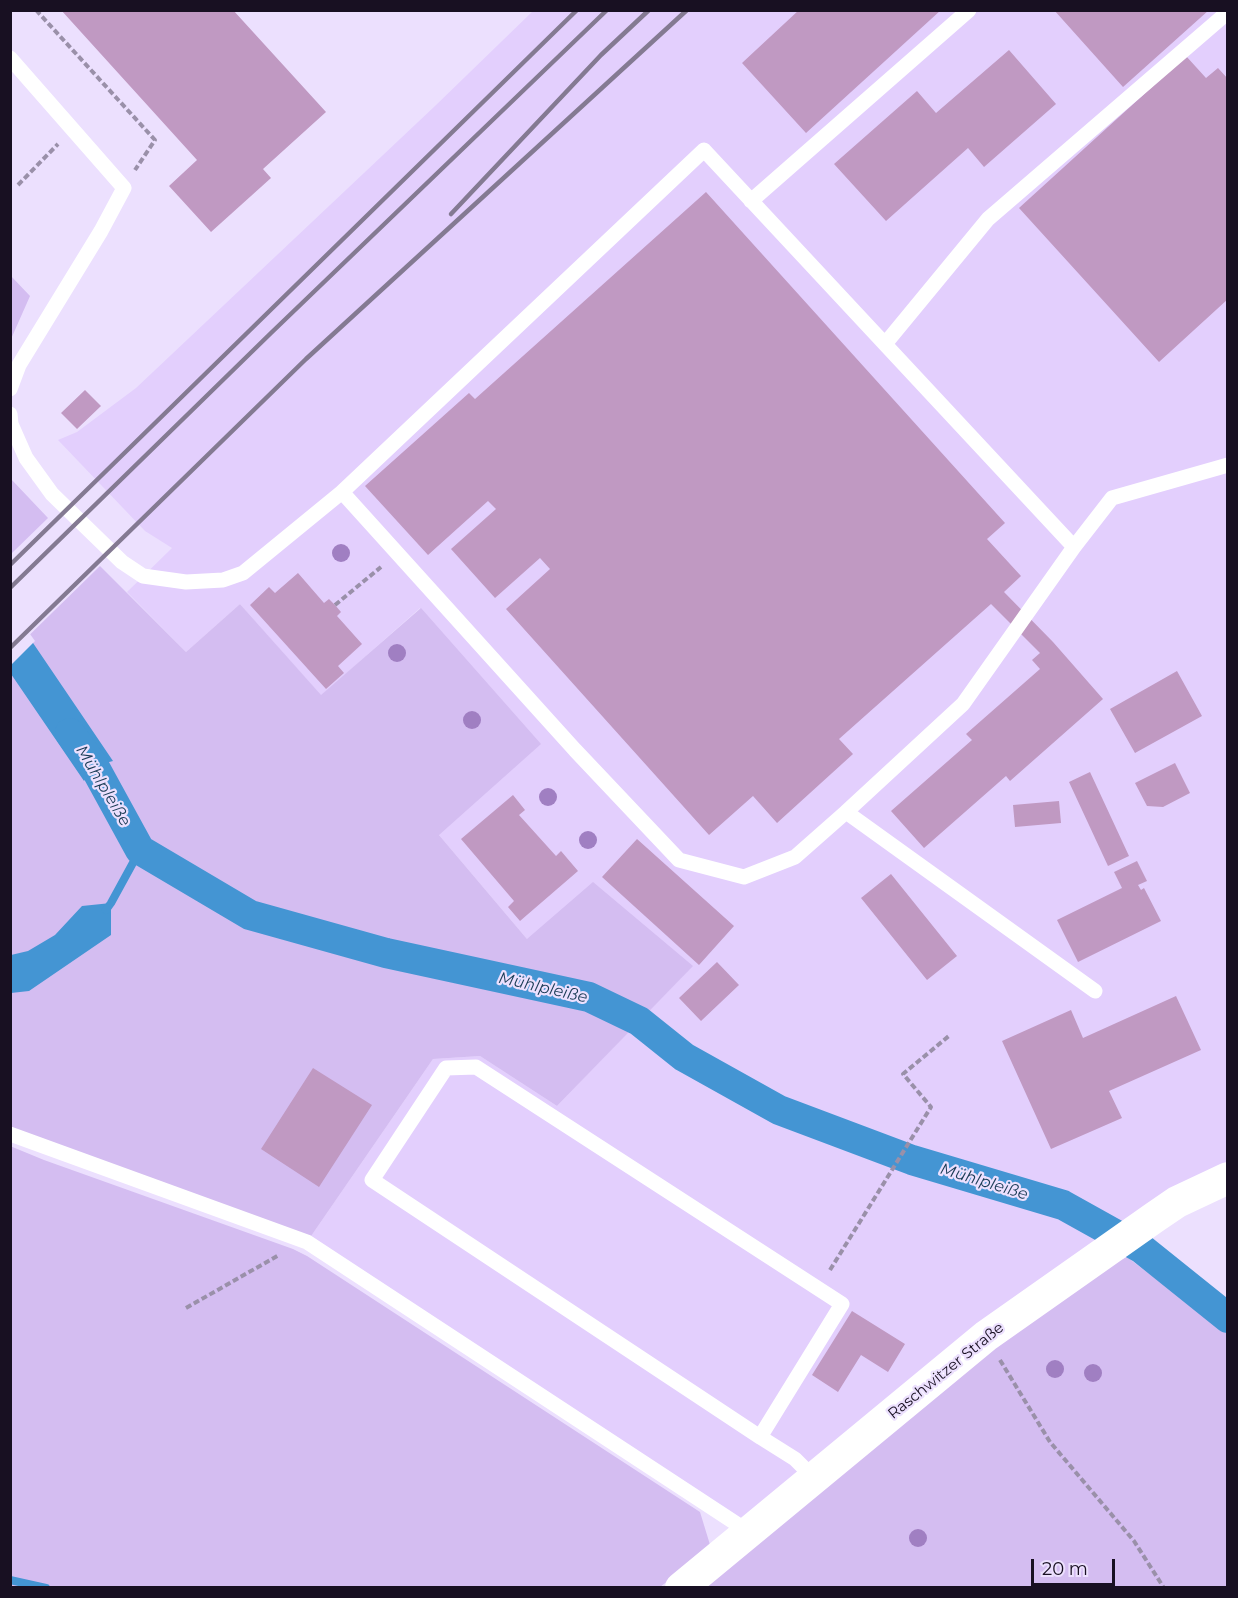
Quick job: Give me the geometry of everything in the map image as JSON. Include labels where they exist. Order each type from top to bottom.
[{"type":"street","name":"Raschwitzer Straße","points":[[681,1587],[986,1336],[1177,1202],[1225,1185]]},
{"type":"lane","points":[[751,201],[969,10]]},
{"type":"lane","points":[[885,344],[988,219],[1227,12]]},
{"type":"lane","points":[[10,58],[123,188],[101,231],[18,365],[10,389]]},
{"type":"lane","points":[[10,414],[11,424],[26,458],[52,494],[122,562],[143,576],[186,582],[223,580],[243,573],[342,492],[704,150],[1074,547]]},
{"type":"lane","points":[[342,492],[575,750],[680,860],[744,877],[795,857],[963,705],[1074,547],[1112,498],[1227,465]]},
{"type":"lane","points":[[846,812],[1095,991]]},
{"type":"lane","points":[[760,1437],[842,1304],[476,1067],[446,1068],[372,1180],[760,1437],[795,1459],[815,1479]]},
{"type":"lane","points":[[10,1134],[307,1242],[749,1532]]},
{"type":"path","points":[[36,10],[155,140],[123,188]]},
{"type":"path","points":[[18,185],[72,131]]},
{"type":"path","points":[[335,605],[398,554]]},
{"type":"path","points":[[818,1289],[931,1107],[903,1074],[950,1035]]},
{"type":"path","points":[[186,1308],[266,1260]]},
{"type":"path","points":[[986,1336],[1050,1442],[1134,1541],[1164,1587]]},
{"type":"shaded area","points":[[533,11],[1227,11],[1227,1178],[749,1532],[307,1242],[433,1059],[480,1056],[557,1106],[692,966],[527,939],[439,835],[420,608],[321,696],[240,604],[186,652],[127,592],[172,548],[145,531],[58,440],[77,432],[136,388]]},
{"type":"shaded area","points":[[11,276],[30,296],[11,339]]},
{"type":"shaded area","points":[[11,479],[48,518],[11,554]]},
{"type":"shaded area","points":[[100,566],[186,652],[240,604],[321,695],[421,608],[541,744],[439,835],[527,939],[593,882],[693,966],[557,1106],[480,1056],[433,1059],[307,1242],[11,1134],[10,654]]},
{"type":"shaded area","points":[[10,1146],[307,1256],[700,1512],[711,1548],[660,1587],[11,1587]]},
{"type":"shaded area","points":[[1127,1257],[1227,1333],[1227,1587],[701,1588],[993,1347],[1109,1265]]},
{"type":"water","points":[[10,609],[113,761],[94,766],[84,781],[11,674]]},
{"type":"water","points":[[111,903],[111,935],[29,991],[11,993],[11,955],[28,951],[55,935],[82,906]]},
{"type":"pier","points":[[10,606],[35,641],[11,665],[10,665]]},
{"type":"building","points":[[61,10],[233,10],[326,112],[263,169],[271,178],[211,232],[169,186],[197,160]]},
{"type":"building","points":[[799,10],[941,10],[806,133],[742,63]]},
{"type":"building","points":[[1054,10],[1209,10],[1123,87]]},
{"type":"building","points":[[1009,50],[1056,104],[984,167],[968,148],[886,221],[834,164],[917,91],[936,113]]},
{"type":"building","points":[[1186,56],[1206,78],[1218,68],[1228,79],[1228,299],[1159,362],[1019,208]]},
{"type":"building","points":[[706,192],[1005,523],[987,539],[1021,576],[1004,592],[1053,642],[1103,699],[1010,781],[1006,776],[924,848],[891,811],[972,740],[966,734],[1040,669],[1032,660],[1040,653],[991,604],[839,739],[853,754],[777,823],[753,796],[709,835],[506,609],[550,569],[540,558],[495,598],[451,549],[496,509],[488,501],[428,555],[365,486],[469,393],[475,399]]},
{"type":"building","points":[[85,390],[101,406],[77,429],[61,413]]},
{"type":"building","points":[[298,573],[324,603],[329,599],[335,605],[341,612],[337,616],[362,644],[338,666],[344,673],[326,689],[250,605],[269,587],[275,593]]},
{"type":"building","points":[[1177,671],[1202,716],[1135,753],[1110,709]]},
{"type":"building","points":[[1175,763],[1190,793],[1163,807],[1147,806],[1135,783]]},
{"type":"building","points":[[1090,772],[1129,856],[1108,866],[1069,782]]},
{"type":"building","points":[[513,795],[525,810],[519,815],[556,856],[561,851],[578,871],[520,921],[508,907],[514,901],[461,839]]},
{"type":"building","points":[[1059,801],[1061,823],[1015,827],[1013,805]]},
{"type":"building","points":[[637,839],[734,926],[699,965],[602,877]]},
{"type":"building","points":[[1137,861],[1147,881],[1138,885],[1141,890],[1144,888],[1161,921],[1078,962],[1057,920],[1122,888],[1114,872]]},
{"type":"building","points":[[891,874],[957,956],[927,980],[861,898]]},
{"type":"building","points":[[717,962],[739,985],[701,1021],[679,998]]},
{"type":"building","points":[[1176,996],[1201,1050],[1109,1091],[1122,1118],[1051,1149],[1002,1041],[1071,1010],[1083,1038]]},
{"type":"building","points":[[313,1068],[372,1105],[319,1187],[261,1149]]},
{"type":"building","points":[[852,1311],[905,1344],[888,1372],[861,1355],[838,1392],[812,1375]]},
{"type":"waterway","name":"Mühlpleiße","points":[[70,733],[94,766],[140,850],[250,915],[386,953],[589,997],[639,1021],[684,1057],[779,1110],[912,1160],[1063,1205],[1142,1249],[1228,1318]]},
{"type":"waterway","points":[[106,910],[140,850]]},
{"type":"waterway","points":[[10,1580],[46,1588]]},
{"type":"railway","points":[[10,565],[577,10]]},
{"type":"railway","points":[[10,588],[607,10]]},
{"type":"railway","points":[[451,214],[601,55],[649,10]]},
{"type":"railway","points":[[10,648],[306,359],[687,10]]}]
